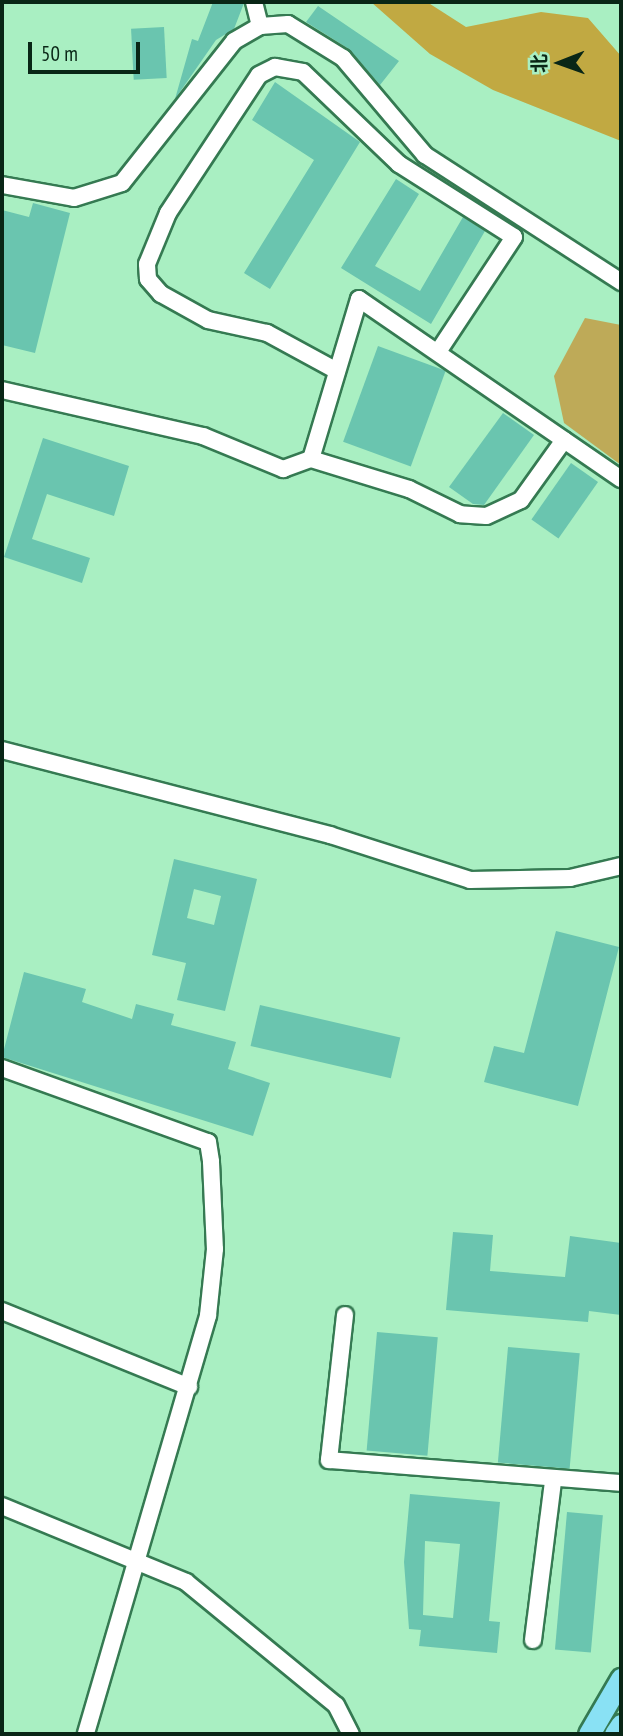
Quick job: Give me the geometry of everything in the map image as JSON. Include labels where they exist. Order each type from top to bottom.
[{"type":"main road","points":[[589,1734],[621,1679]]},
{"type":"main road","points":[[615,1734],[621,1725]]},
{"type":"street","points":[[254,2],[260,26]]},
{"type":"street","points":[[2,185],[74,198],[122,183],[233,41],[260,26],[305,29],[342,58],[425,155],[621,282]]},
{"type":"street","points":[[337,371],[267,333],[208,320],[161,294],[148,279],[147,264],[168,213],[259,75],[275,67],[303,72],[399,164],[514,237],[438,352]]},
{"type":"street","points":[[311,459],[359,299],[621,479]]},
{"type":"street","points":[[2,390],[203,436],[283,469],[311,459],[409,489],[460,514],[486,516],[521,500],[564,440]]},
{"type":"street","points":[[2,750],[330,835],[470,880],[570,878],[621,866]]},
{"type":"street","points":[[2,1068],[208,1142],[212,1283],[189,1387],[140,1564],[86,1734]]},
{"type":"street","points":[[2,1311],[189,1387]]},
{"type":"street","points":[[345,1315],[329,1460],[553,1481],[621,1483]]},
{"type":"street","points":[[533,1640],[553,1481]]},
{"type":"street","points":[[2,1506],[186,1582],[335,1704],[351,1734]]},
{"type":"shaded area","points":[[371,2],[427,2],[466,27],[541,12],[588,18],[621,56],[621,141],[493,90],[430,54]]},
{"type":"shaded area","points":[[585,318],[621,325],[621,465],[564,423],[554,376]]},
{"type":"building","points":[[213,2],[244,3],[234,29],[216,40],[175,99],[192,39],[198,41]]},
{"type":"building","points":[[318,6],[399,61],[380,85],[349,49],[306,22]]},
{"type":"building","points":[[164,27],[167,78],[134,80],[131,29]]},
{"type":"building","points":[[275,82],[360,142],[270,289],[244,273],[314,160],[252,120]]},
{"type":"building","points":[[396,179],[419,194],[375,266],[420,291],[463,217],[485,231],[431,324],[341,268]]},
{"type":"building","points":[[33,203],[70,213],[35,353],[2,345],[2,210],[29,217]]},
{"type":"building","points":[[378,346],[446,371],[411,466],[343,442]]},
{"type":"building","points":[[503,413],[534,435],[484,505],[473,504],[449,487]]},
{"type":"building","points":[[43,438],[129,466],[114,516],[47,494],[32,539],[90,558],[82,583],[4,557]]},
{"type":"building","points":[[571,463],[598,482],[558,538],[531,520]]},
{"type":"building","points":[[174,859],[257,879],[225,1011],[177,1000],[186,963],[152,955]],"holes":[[[194,889],[221,896],[214,925],[187,918]]]},
{"type":"building","points":[[556,931],[619,947],[578,1106],[484,1082],[494,1046],[524,1053]]},
{"type":"building","points":[[24,972],[86,989],[82,1002],[132,1019],[136,1004],[174,1014],[171,1025],[236,1042],[228,1069],[270,1083],[253,1136],[2,1057]]},
{"type":"building","points":[[260,1005],[400,1037],[391,1078],[251,1046]]},
{"type":"building","points":[[453,1232],[493,1235],[490,1271],[565,1277],[570,1236],[621,1243],[621,1315],[589,1311],[588,1322],[446,1310]]},
{"type":"building","points":[[377,1332],[438,1337],[427,1456],[367,1451]]},
{"type":"building","points":[[508,1347],[580,1353],[570,1469],[498,1463]]},
{"type":"building","points":[[410,1494],[500,1502],[489,1621],[500,1622],[497,1653],[419,1646],[421,1630],[409,1629],[404,1562]],"holes":[[[425,1541],[460,1544],[453,1618],[423,1615]]]},
{"type":"building","points":[[567,1512],[603,1515],[591,1653],[555,1649]]}]
